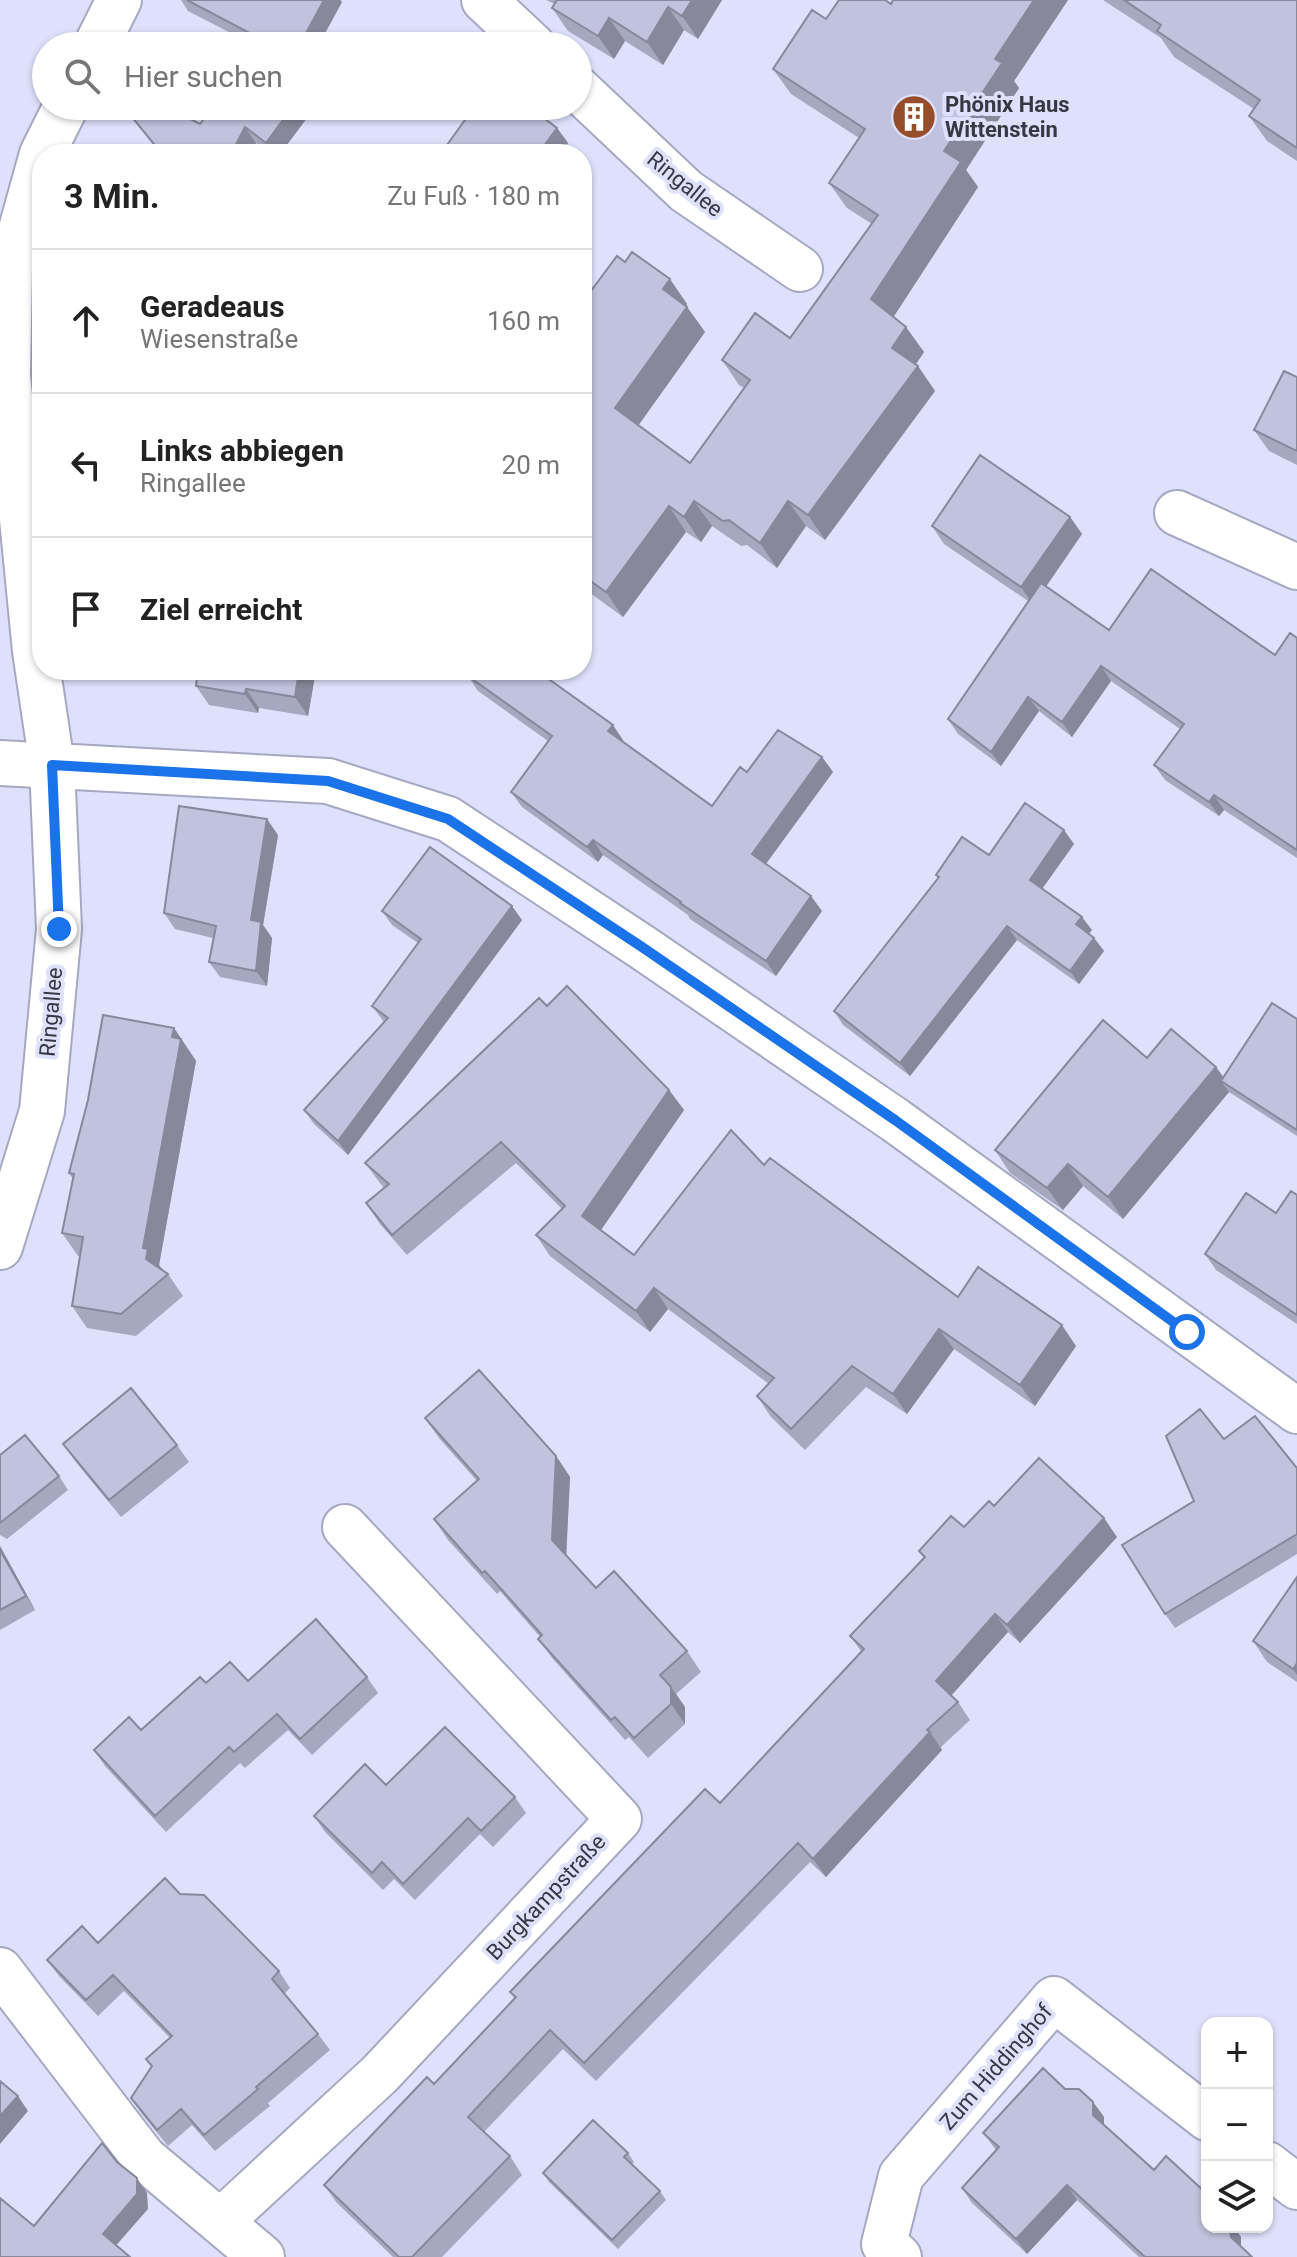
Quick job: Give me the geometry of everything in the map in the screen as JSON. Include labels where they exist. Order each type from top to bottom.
[{"type":"street","points":[[103,32],[119,0]]},
{"type":"street","points":[[484,0],[518,32]]},
{"type":"street","name":"Ringallee","points":[[592,102],[686,191],[800,269]]},
{"type":"street","name":"Ringallee","points":[[47,144],[59,120]]},
{"type":"street","name":"Ringallee","points":[[32,185],[5,268],[8,376],[32,620]]},
{"type":"street","points":[[1177,513],[1297,567]]},
{"type":"street","name":"Ringallee","points":[[0,1247],[42,1111],[59,929],[52,765],[39,680]]},
{"type":"street","points":[[0,763],[328,781],[448,819],[895,1120],[1297,1411]]},
{"type":"street","name":"Burgkampstraße","points":[[220,2222],[380,2074],[619,1819],[345,1527]]},
{"type":"street","points":[[0,1970],[144,2158],[262,2257]]},
{"type":"street","name":"Zum Hiddinghof","points":[[899,2257],[884,2244],[901,2176],[1054,1999],[1201,2113]]},
{"type":"street","points":[[1273,2169],[1297,2187]]},
{"type":"building","points":[[187,0],[324,0],[307,32],[248,32]]},
{"type":"building","points":[[557,0],[692,0],[682,16],[668,7],[647,42],[609,18],[598,36],[552,8]]},
{"type":"building","points":[[839,0],[885,0],[891,4],[893,0],[1034,0],[995,59],[1002,63],[944,151],[961,162],[871,299],[906,327],[892,348],[918,366],[808,515],[788,501],[760,543],[729,520],[723,521],[694,501],[684,517],[669,506],[606,592],[592,582],[592,290],[617,256],[625,262],[632,252],[670,279],[663,289],[687,307],[615,408],[690,463],[750,380],[722,360],[755,313],[790,338],[878,215],[829,183],[865,129],[773,69],[812,10],[826,19]]},
{"type":"building","points":[[1124,0],[1297,0],[1297,148],[1249,116],[1260,100],[1157,31],[1161,25]]},
{"type":"building","points":[[134,120],[192,120],[200,124],[203,120],[283,120],[266,143],[245,127],[236,144],[154,144]]},
{"type":"building","points":[[465,120],[546,120],[557,128],[545,144],[448,144]]},
{"type":"building","points":[[1284,371],[1297,377],[1297,451],[1254,430]]},
{"type":"building","points":[[980,455],[1070,517],[1021,587],[932,526]]},
{"type":"building","points":[[1151,569],[1275,655],[1290,633],[1297,638],[1297,850],[1214,795],[1209,802],[1154,765],[1184,724],[1101,666],[1062,722],[1028,697],[991,752],[948,719],[1041,583],[1109,630]]},
{"type":"building","points":[[197,680],[298,680],[295,697],[246,689],[245,694],[196,686]]},
{"type":"building","points":[[474,680],[550,680],[613,725],[608,731],[712,806],[740,767],[747,772],[778,730],[822,757],[752,854],[811,896],[766,961],[593,840],[587,847],[511,792],[552,736]]},
{"type":"building","points":[[1025,803],[1064,830],[1030,880],[1082,917],[1076,924],[1094,938],[1070,971],[1007,926],[900,1063],[834,1011],[939,877],[936,875],[962,837],[989,855]]},
{"type":"building","points":[[179,806],[267,819],[251,920],[261,922],[256,971],[209,962],[216,926],[164,913]]},
{"type":"building","points":[[430,847],[512,906],[338,1141],[304,1110],[388,1018],[372,1006],[421,939],[382,911]]},
{"type":"building","points":[[567,986],[669,1090],[582,1216],[634,1255],[731,1130],[764,1165],[770,1158],[958,1297],[978,1267],[1062,1325],[1020,1385],[939,1329],[893,1394],[852,1366],[791,1429],[757,1396],[774,1378],[654,1288],[636,1311],[536,1235],[565,1206],[501,1142],[392,1235],[366,1203],[389,1184],[365,1163],[539,998],[547,1006]]},
{"type":"building","points":[[1272,1003],[1297,1019],[1297,1130],[1221,1081]]},
{"type":"building","points":[[103,1015],[174,1028],[172,1037],[181,1039],[143,1248],[148,1249],[146,1259],[168,1274],[121,1314],[72,1306],[83,1237],[62,1233],[74,1174],[69,1173],[88,1100]]},
{"type":"building","points":[[1103,1020],[1147,1058],[1171,1029],[1216,1067],[1108,1197],[1068,1164],[1047,1188],[995,1150]]},
{"type":"building","points":[[1291,1191],[1297,1195],[1297,1315],[1205,1254],[1246,1193],[1276,1213]]},
{"type":"building","points":[[479,1370],[556,1456],[552,1540],[596,1588],[614,1571],[687,1651],[660,1675],[671,1687],[671,1704],[634,1738],[615,1717],[611,1720],[538,1639],[542,1635],[434,1519],[479,1479],[425,1418]]},
{"type":"building","points":[[131,1388],[177,1445],[109,1500],[63,1444]]},
{"type":"building","points":[[1200,1409],[1224,1439],[1255,1416],[1297,1468],[1297,1534],[1165,1614],[1122,1545],[1194,1501],[1166,1436]]},
{"type":"building","points":[[25,1435],[59,1476],[0,1523],[0,1455]]},
{"type":"building","points":[[1039,1458],[1104,1518],[1007,1625],[995,1614],[936,1681],[958,1702],[927,1730],[930,1732],[813,1859],[798,1843],[584,2063],[550,2030],[468,2117],[510,2156],[412,2257],[399,2257],[324,2185],[427,2077],[434,2084],[516,1997],[510,1992],[705,1789],[720,1803],[864,1649],[850,1636],[925,1557],[919,1551],[951,1516],[964,1527],[989,1501],[994,1506]]},
{"type":"building","points":[[0,1550],[26,1596],[0,1610]]},
{"type":"building","points":[[1297,1577],[1297,1663],[1293,1669],[1253,1641]]},
{"type":"building","points":[[316,1619],[367,1677],[300,1739],[277,1714],[234,1752],[229,1747],[155,1816],[94,1750],[129,1717],[141,1730],[200,1677],[206,1683],[230,1662],[248,1681]]},
{"type":"building","points":[[445,1727],[515,1797],[481,1831],[468,1818],[403,1884],[382,1862],[372,1873],[314,1816],[365,1764],[386,1785]]},
{"type":"building","points":[[165,1878],[180,1894],[204,1895],[279,1971],[272,1979],[318,2034],[204,2135],[181,2109],[157,2130],[131,2098],[152,2066],[146,2059],[172,2036],[113,1975],[86,2000],[47,1960],[82,1926],[98,1943]]},
{"type":"building","points":[[1043,2068],[1065,2089],[1079,2089],[1093,2102],[1093,2115],[1154,2170],[1166,2156],[1201,2188],[1201,2233],[1231,2233],[1252,2257],[1145,2257],[1067,2185],[1016,2239],[962,2188],[999,2147],[983,2133]]},
{"type":"building","points":[[0,2081],[18,2096],[0,2116]]},
{"type":"building","points":[[593,2120],[628,2153],[624,2157],[660,2191],[612,2240],[543,2173]]},
{"type":"building","points":[[102,2143],[117,2162],[137,2178],[137,2194],[103,2234],[130,2257],[0,2257],[0,2198],[34,2226]]},
{"type":"place","name":"Phönix Haus Wittenstein","points":[[914,117]]},
{"type":"route","points":[[59,929],[52,765],[328,781],[448,819],[895,1120],[1187,1332]]}]
